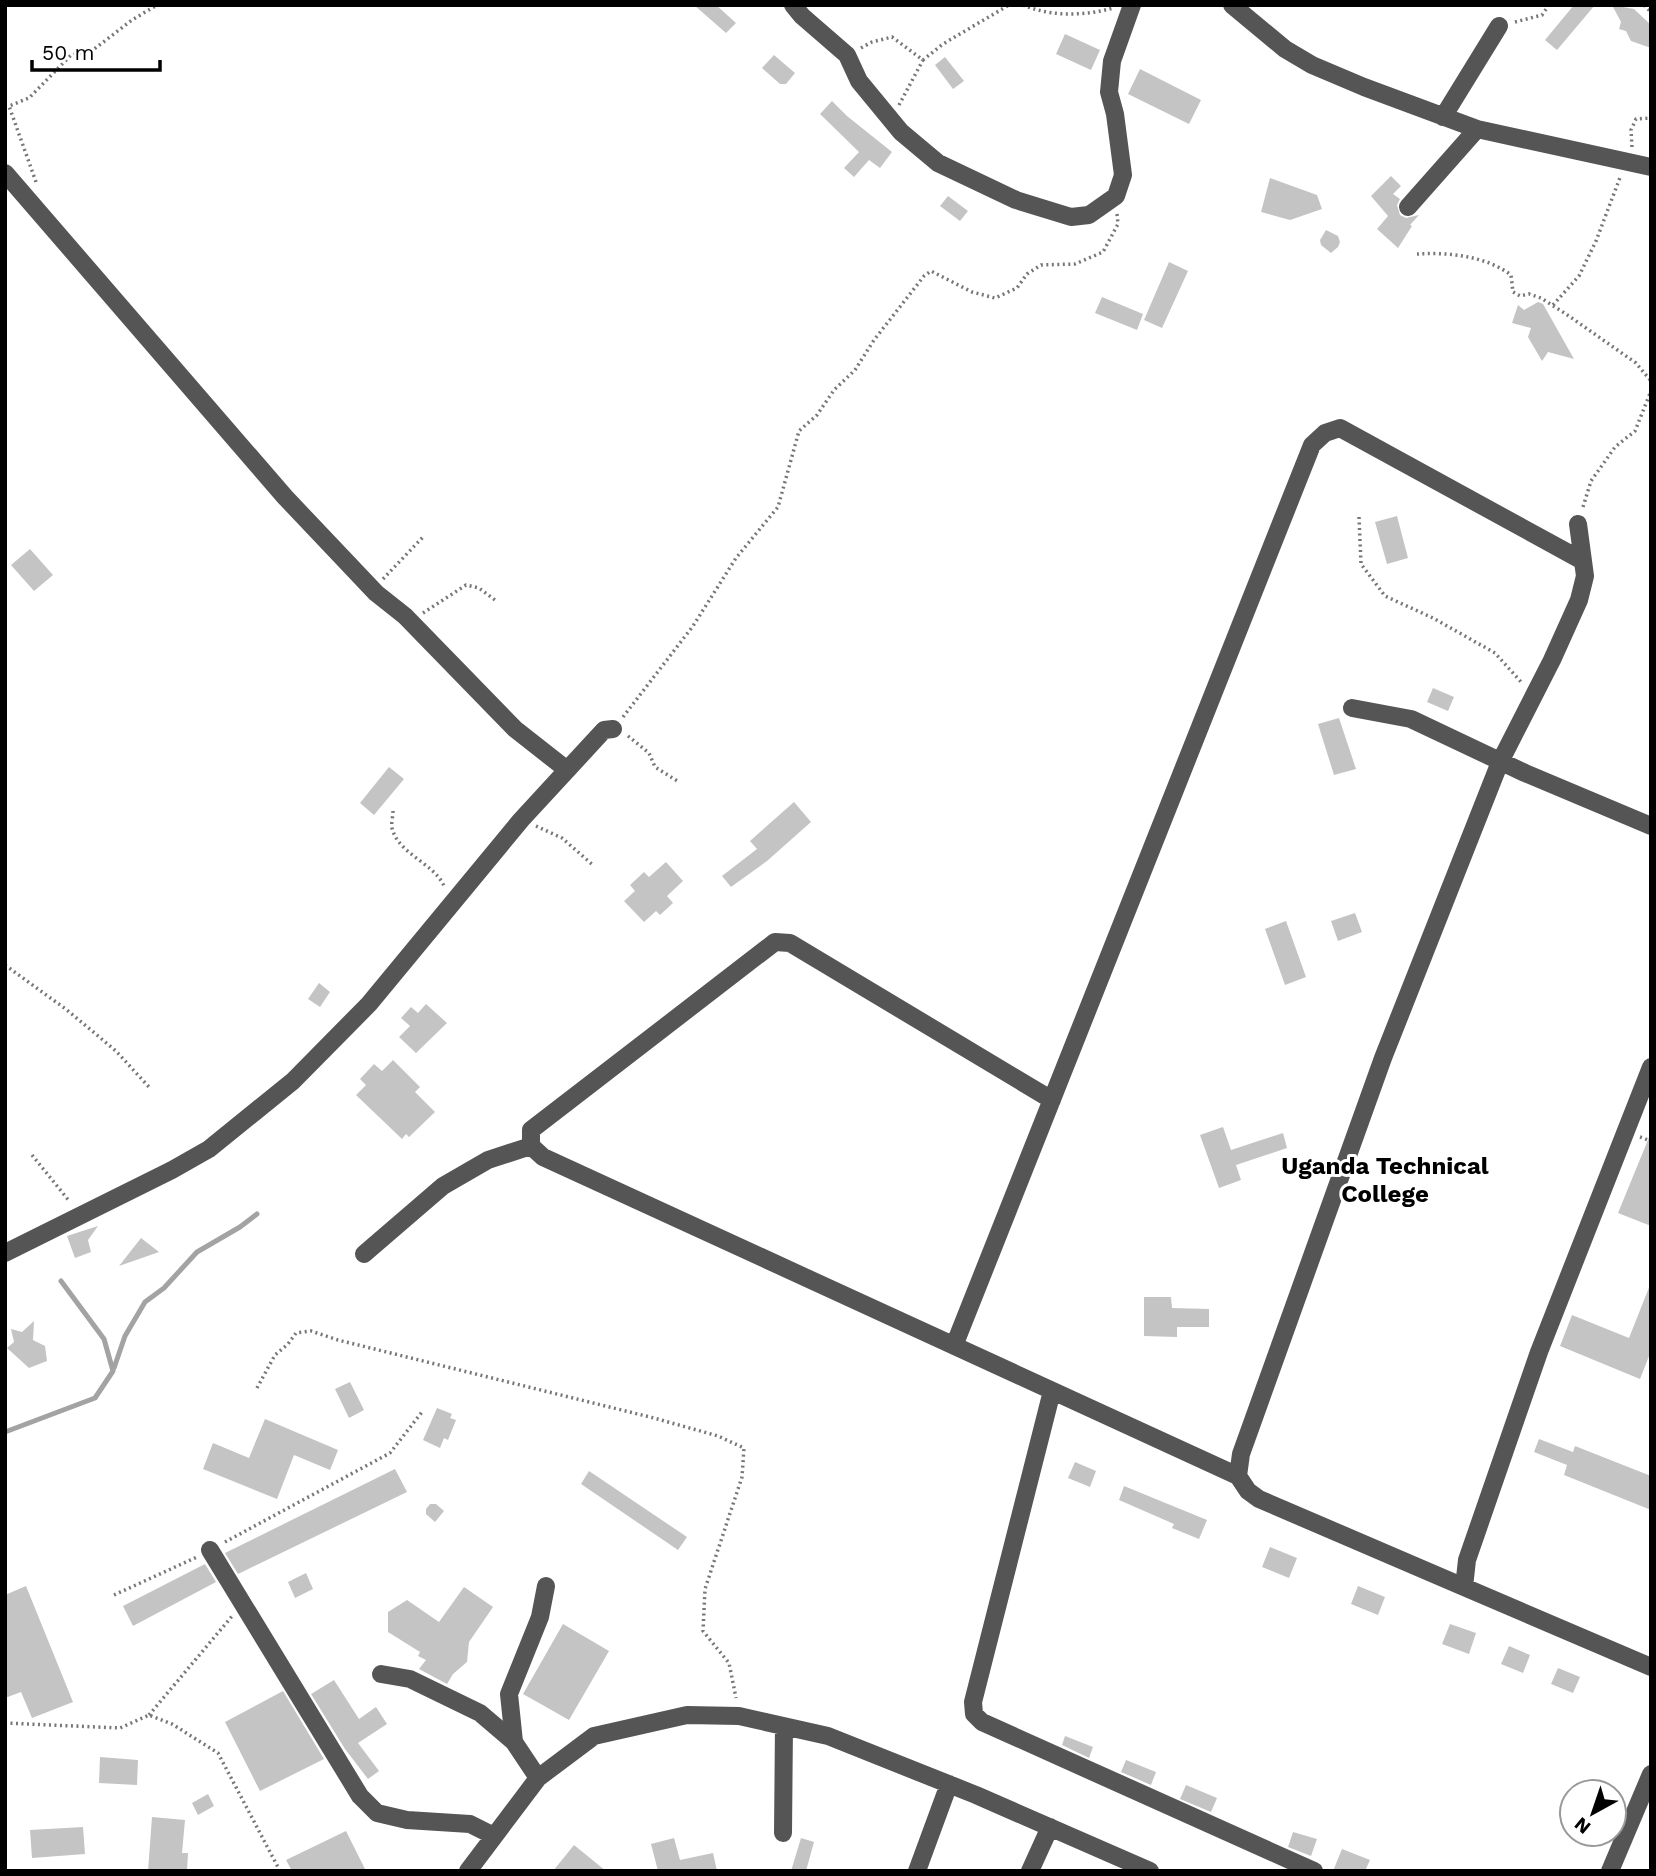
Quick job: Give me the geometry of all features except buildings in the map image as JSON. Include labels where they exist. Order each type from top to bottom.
[{"type":"street","points":[[793,5],[847,55],[859,81],[901,132],[938,163],[1016,200],[1071,217],[1089,215],[1116,196],[1123,175],[1110,92],[1112,61],[1132,5]]},
{"type":"street","points":[[1232,5],[1285,49],[1312,65],[1443,117],[1477,129],[1637,164]]},
{"type":"street","points":[[1443,117],[1499,26]]},
{"type":"street","points":[[1408,206],[1477,129]]},
{"type":"street","points":[[5,173],[285,497],[376,593],[405,616],[515,729],[566,769]]},
{"type":"street","points":[[954,1346],[1312,445],[1325,433],[1339,428],[1583,561]]},
{"type":"street","points":[[1238,1476],[1241,1454],[1383,1058],[1500,762],[1579,600],[1585,576],[1578,524]]},
{"type":"street","points":[[1352,708],[1411,719],[1500,762],[1651,826]]},
{"type":"street","points":[[5,1253],[209,1149],[293,1081],[369,1004],[566,769],[604,730],[613,729]]},
{"type":"street","points":[[1052,1100],[790,943],[775,942],[531,1130],[531,1146],[542,1157],[1238,1476],[1248,1491],[1259,1499],[1651,1667]]},
{"type":"street","points":[[1464,1587],[1467,1560],[1539,1352],[1651,1067]]},
{"type":"street","points":[[363,1254],[443,1186],[488,1160],[531,1146]]},
{"type":"street","points":[[1052,1391],[973,1702],[974,1714],[982,1722],[1314,1871]]},
{"type":"street","points":[[210,1550],[360,1796],[377,1813],[407,1821],[470,1824],[494,1836]]},
{"type":"street","points":[[514,1742],[509,1694],[540,1617],[546,1586]]},
{"type":"street","points":[[381,1674],[410,1679],[480,1713],[514,1742],[538,1778]]},
{"type":"street","points":[[468,1871],[538,1778],[594,1736],[687,1715],[739,1716],[828,1736],[1049,1827],[1123,1866],[1150,1871]]},
{"type":"street","points":[[783,1833],[784,1726]]},
{"type":"street","points":[[1610,1871],[1651,1774]]},
{"type":"street","points":[[917,1871],[949,1784]]},
{"type":"street","points":[[1030,1871],[1049,1827]]},
{"type":"path","points":[[39,190],[9,106],[29,98],[71,55],[93,50],[132,20],[158,5]]},
{"type":"path","points":[[891,121],[923,60],[943,44],[1009,5]]},
{"type":"path","points":[[1023,5],[1038,11],[1089,14],[1113,8]]},
{"type":"path","points":[[1499,26],[1542,15],[1549,5]]},
{"type":"path","points":[[1644,5],[1651,12]]},
{"type":"path","points":[[847,55],[873,42],[892,37],[923,60]]},
{"type":"path","points":[[1553,305],[1579,276],[1637,164],[1631,130],[1636,120],[1651,118]]},
{"type":"path","points":[[679,782],[655,767],[649,753],[626,734],[613,729],[692,626],[736,558],[778,507],[799,431],[817,415],[834,390],[855,370],[874,340],[924,276],[932,271],[972,292],[995,298],[1017,288],[1027,274],[1041,265],[1075,264],[1103,252],[1113,236]]},
{"type":"path","points":[[1417,254],[1446,252],[1500,267],[1511,275],[1513,292],[1520,296],[1529,294],[1553,305],[1636,363],[1651,382]]},
{"type":"path","points":[[1578,524],[1591,481],[1615,447],[1635,431],[1651,391]]},
{"type":"path","points":[[1359,517],[1361,564],[1385,596],[1433,618],[1495,653],[1533,695]]},
{"type":"path","points":[[376,593],[380,582],[423,537]]},
{"type":"path","points":[[405,616],[422,614],[467,585],[479,588],[495,600]]},
{"type":"path","points":[[393,811],[392,828],[401,844],[443,882],[451,905]]},
{"type":"path","points":[[521,820],[562,838],[594,866]]},
{"type":"path","points":[[5,965],[67,1010],[116,1051],[149,1087]]},
{"type":"path","points":[[32,1155],[81,1216]]},
{"type":"path","points":[[257,1388],[275,1355],[296,1333],[311,1331],[654,1418],[718,1436],[744,1448],[742,1477],[705,1589],[703,1631],[729,1663],[739,1716]]},
{"type":"path","points":[[114,1595],[210,1550],[390,1453],[422,1412]]},
{"type":"path","points":[[5,1723],[120,1728],[149,1715],[243,1604]]},
{"type":"path","points":[[149,1715],[172,1724],[218,1753],[280,1871]]},
{"type":"waterway","points":[[114,1368],[125,1336],[145,1302],[164,1288],[197,1252],[257,1214]]},
{"type":"waterway","points":[[5,1432],[95,1398],[113,1371],[104,1339],[61,1281]]},
{"type":"district","name":"Uganda Technical College","points":[[1385,1180]]}]
